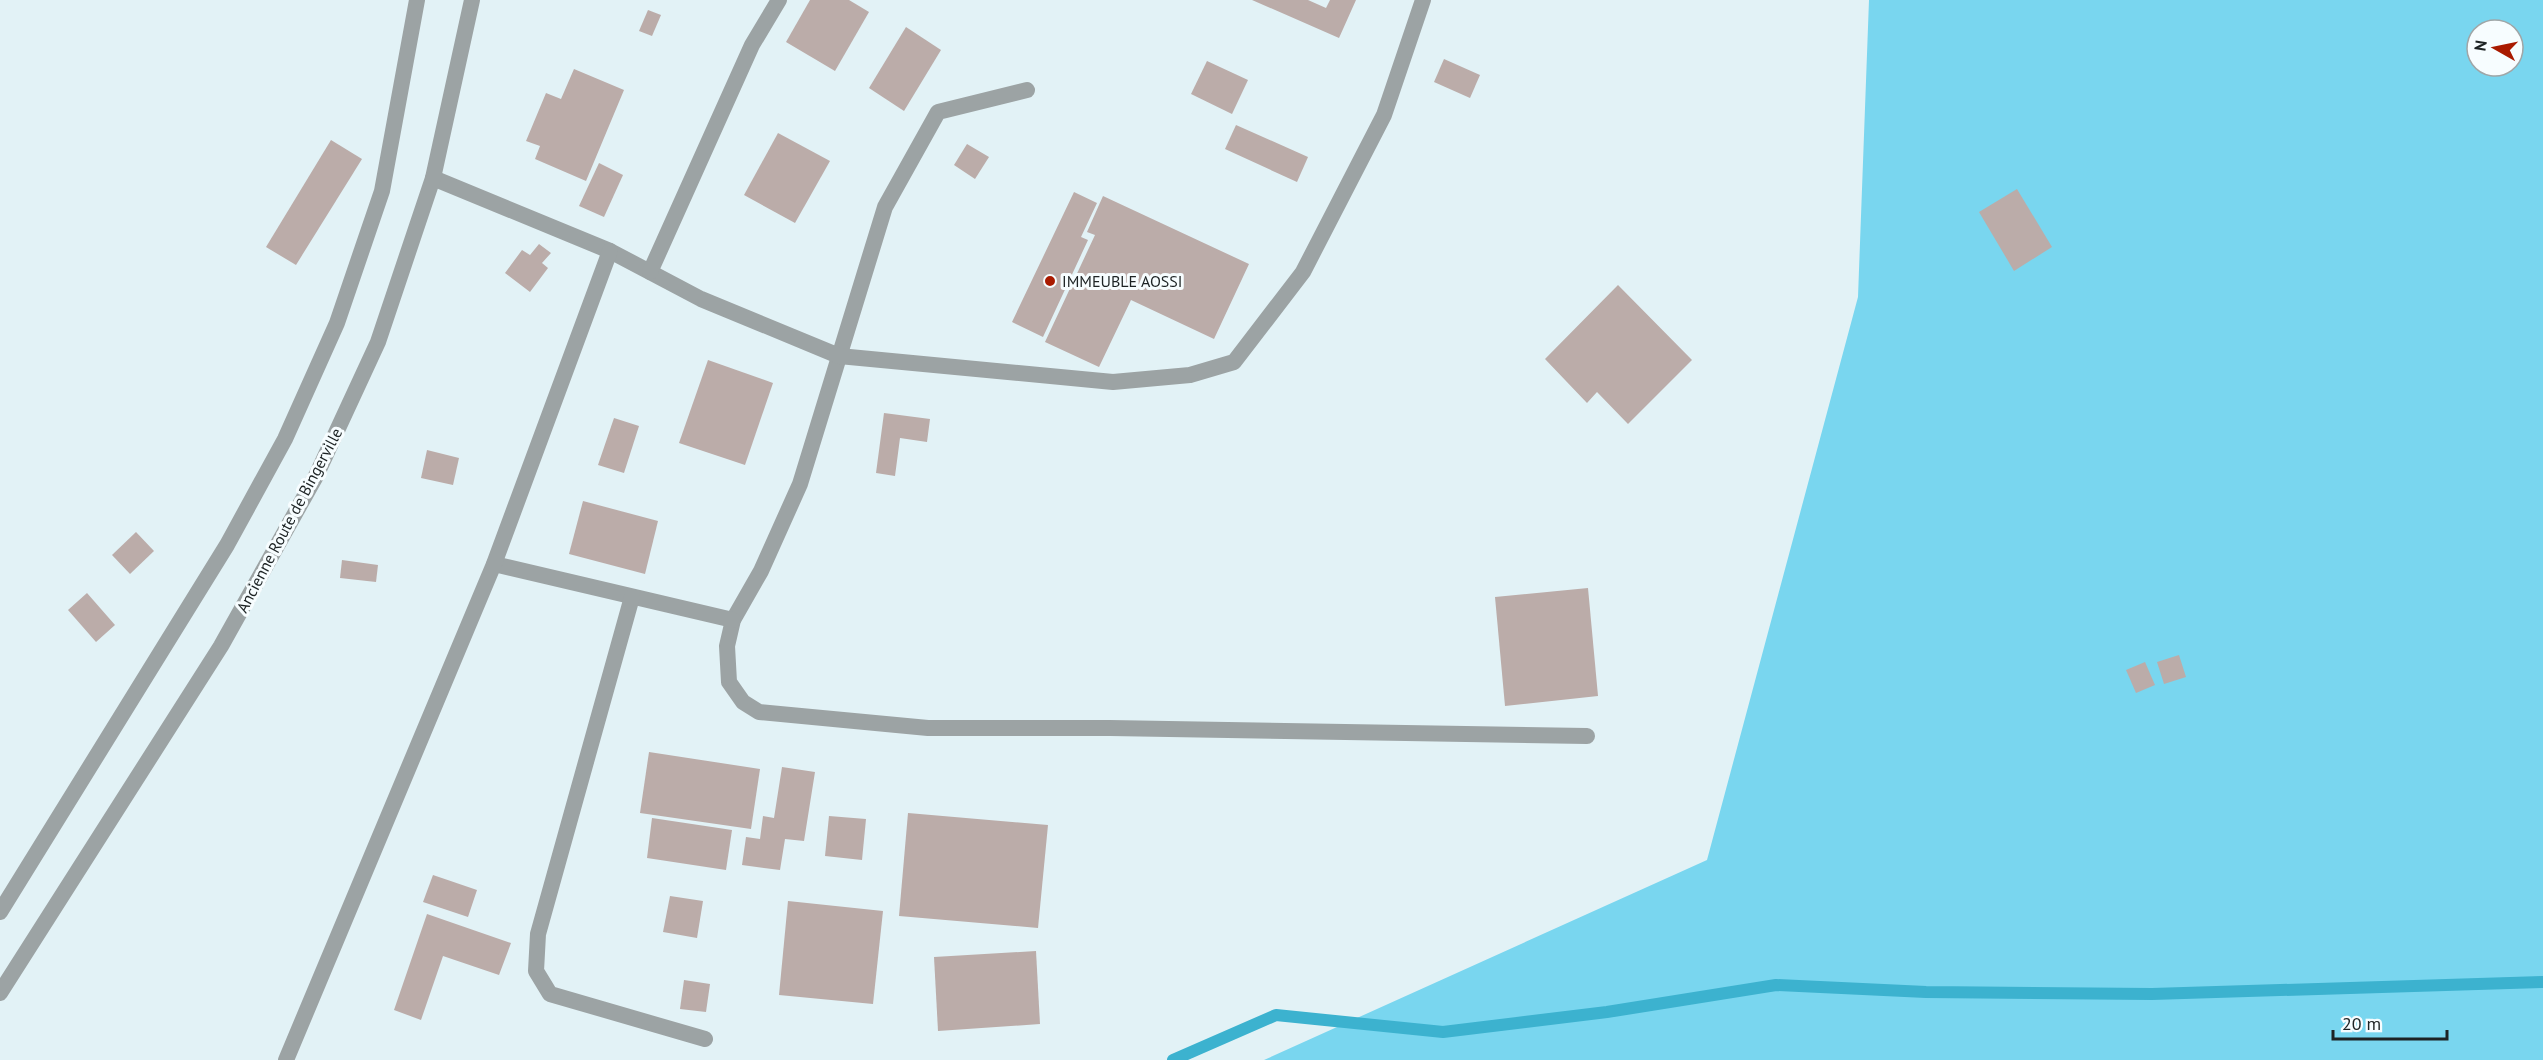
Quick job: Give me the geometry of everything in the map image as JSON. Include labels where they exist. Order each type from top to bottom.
[{"type":"street","points":[[0,912],[227,545],[285,439],[336,323],[382,191],[417,0]]},
{"type":"street","name":"Ancienne Route de Bingerville","points":[[0,993],[221,645],[316,476],[378,342],[433,178],[472,0]]},
{"type":"street","points":[[650,272],[752,45],[779,0]]},
{"type":"street","points":[[433,178],[610,251],[701,299],[839,356],[1113,382],[1190,375],[1234,362],[1303,272],[1384,115],[1423,0]]},
{"type":"street","points":[[1027,90],[938,112],[885,207],[800,484],[761,571],[733,620],[727,646],[729,682],[743,702],[759,712],[928,728],[1110,728],[1587,736]]},
{"type":"street","points":[[286,1060],[494,564],[610,251]]},
{"type":"street","points":[[494,564],[733,620]]},
{"type":"street","points":[[632,597],[538,934],[536,972],[550,994],[705,1039]]},
{"type":"shaded area","points":[[1869,0],[2543,0],[2543,1060],[1264,1060],[1707,860],[1858,297]]},
{"type":"building","points":[[810,0],[849,0],[869,12],[835,71],[786,42]]},
{"type":"building","points":[[1252,0],[1308,0],[1326,8],[1330,0],[1356,0],[1339,38]]},
{"type":"building","points":[[648,10],[661,15],[652,36],[639,31]]},
{"type":"building","points":[[906,27],[941,50],[904,111],[869,88]]},
{"type":"building","points":[[1444,59],[1480,75],[1470,98],[1434,82]]},
{"type":"building","points":[[1207,61],[1248,80],[1232,114],[1191,94]]},
{"type":"building","points":[[574,69],[624,90],[586,181],[535,159],[540,146],[526,141],[546,93],[561,99]]},
{"type":"building","points":[[1236,125],[1308,157],[1297,182],[1225,149]]},
{"type":"building","points":[[778,133],[830,161],[795,223],[744,195]]},
{"type":"building","points":[[331,140],[362,159],[296,265],[266,247]]},
{"type":"building","points":[[967,144],[989,157],[975,179],[954,165]]},
{"type":"building","points":[[599,163],[623,175],[604,217],[579,206]]},
{"type":"building","points":[[2017,189],[2052,247],[2014,271],[1979,212]]},
{"type":"building","name":"IMMEUBLE AOSSI","points":[[1074,192],[1097,203],[1081,237],[1088,240],[1043,337],[1012,322]]},
{"type":"building","points":[[1103,196],[1249,264],[1214,339],[1131,300],[1099,367],[1045,342],[1095,235],[1087,232]]},
{"type":"building","points":[[539,244],[551,253],[542,263],[548,268],[530,292],[505,273],[522,250],[530,255]]},
{"type":"building","points":[[1618,285],[1692,360],[1628,424],[1597,392],[1587,403],[1545,359]]},
{"type":"building","points":[[708,360],[773,383],[745,465],[679,443]]},
{"type":"building","points":[[884,413],[930,419],[927,442],[900,438],[895,476],[876,473]]},
{"type":"building","points":[[614,418],[639,426],[624,473],[598,465]]},
{"type":"building","points":[[427,450],[459,458],[453,485],[421,478]]},
{"type":"building","points":[[583,501],[658,521],[645,574],[569,554]]},
{"type":"building","points":[[136,532],[154,551],[130,574],[112,555]]},
{"type":"building","points":[[342,560],[378,565],[376,582],[340,578]]},
{"type":"building","points":[[1588,588],[1598,696],[1505,706],[1495,597]]},
{"type":"building","points":[[87,593],[115,625],[96,642],[68,610]]},
{"type":"building","points":[[2179,655],[2186,677],[2164,684],[2157,662]]},
{"type":"building","points":[[2145,662],[2155,685],[2136,693],[2126,670]]},
{"type":"building","points":[[649,752],[760,769],[751,829],[640,813]]},
{"type":"building","points":[[782,767],[815,772],[804,841],[785,839],[780,870],[742,865],[746,837],[760,839],[763,816],[774,818]]},
{"type":"building","points":[[908,813],[1048,825],[1038,928],[899,916]]},
{"type":"building","points":[[829,816],[866,819],[862,860],[825,856]]},
{"type":"building","points":[[652,818],[732,830],[726,870],[647,858]]},
{"type":"building","points":[[433,875],[477,890],[468,917],[423,902]]},
{"type":"building","points":[[670,896],[703,901],[697,938],[663,932]]},
{"type":"building","points":[[788,901],[883,911],[873,1004],[779,995]]},
{"type":"building","points":[[427,914],[511,943],[499,975],[443,956],[421,1020],[394,1010]]},
{"type":"building","points":[[1036,951],[1040,1024],[938,1031],[934,957]]},
{"type":"building","points":[[684,980],[710,984],[706,1012],[680,1009]]},
{"type":"waterway","points":[[1173,1060],[1276,1015],[1443,1032],[1607,1012],[1776,985],[1926,992],[2152,994],[2543,982]]},
{"type":"place","name":"IMMEUBLE AOSSI","points":[[1050,281]]}]
